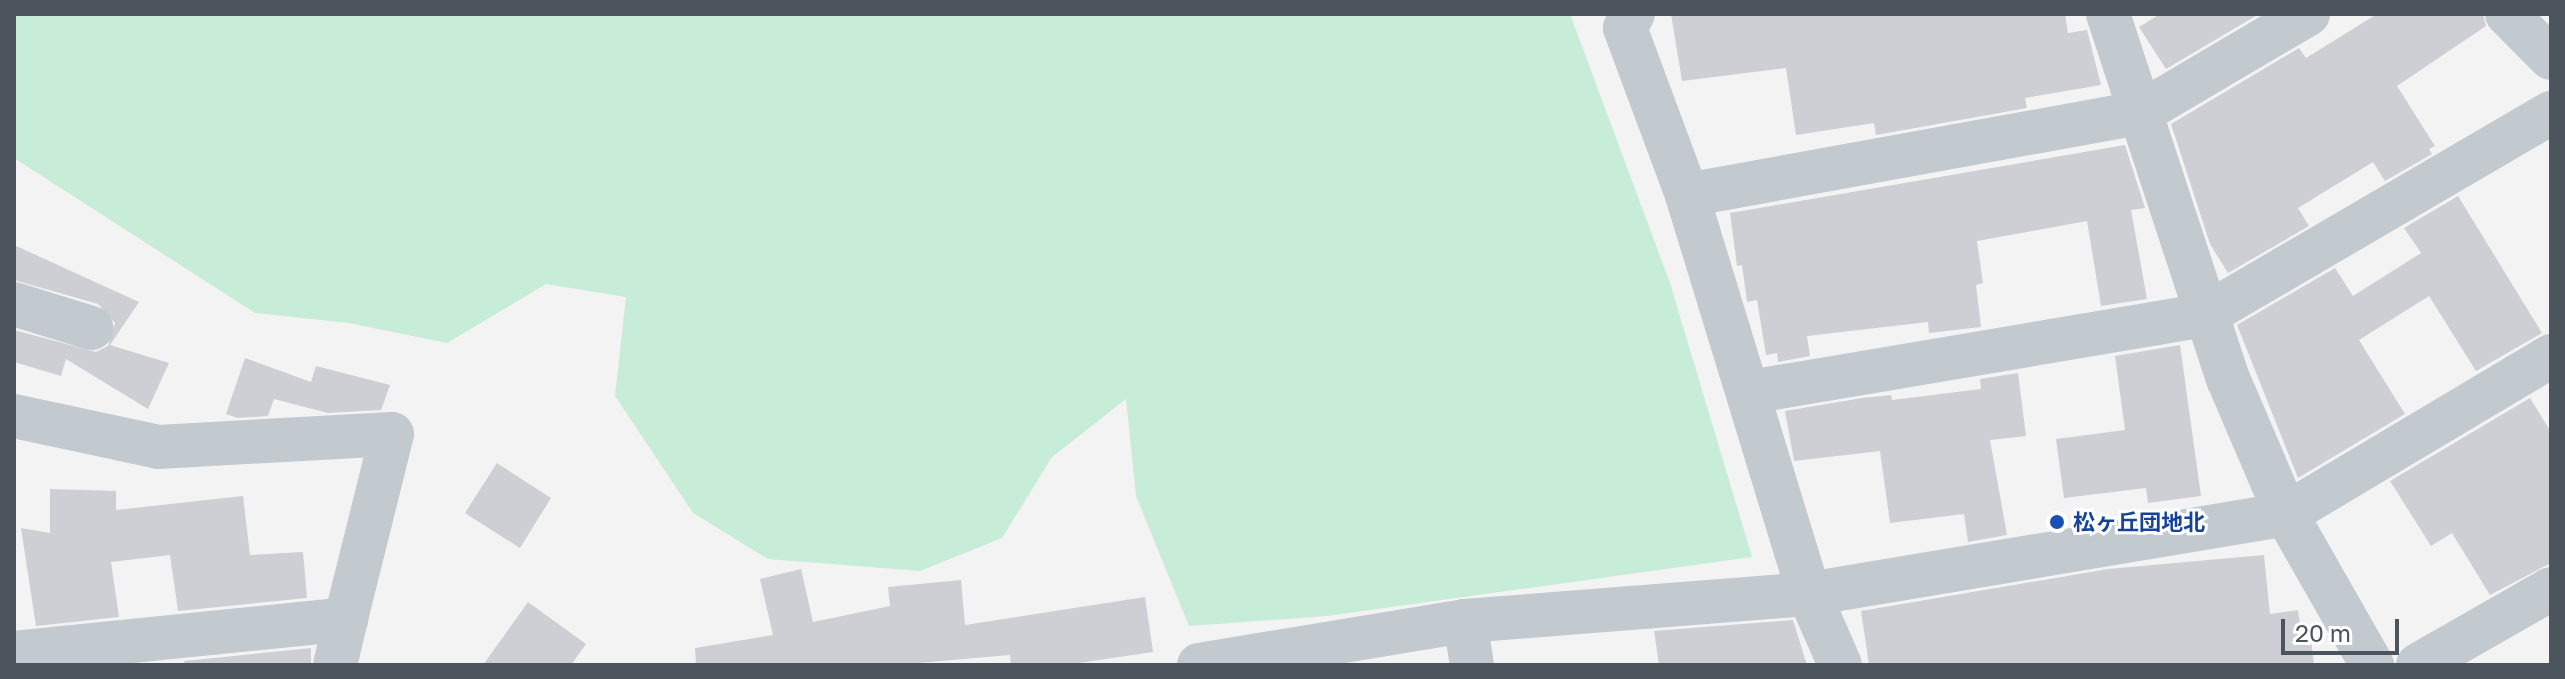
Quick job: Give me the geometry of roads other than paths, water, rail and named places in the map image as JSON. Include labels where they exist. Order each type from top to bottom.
[{"type":"street","points":[[1633,14],[1625,28],[1687,195],[1750,392],[1809,594],[1840,665]]},
{"type":"street","points":[[2108,14],[2205,315],[2286,514],[2372,665]]},
{"type":"street","points":[[1687,195],[2140,113],[2308,14]]},
{"type":"street","points":[[2507,14],[2551,58]]},
{"type":"street","points":[[1750,392],[2205,315],[2551,113]]},
{"type":"street","points":[[14,304],[91,328]]},
{"type":"street","points":[[1199,665],[1465,621],[1809,594],[2286,514],[2551,356]]},
{"type":"street","points":[[14,416],[158,447],[392,434],[335,665]]},
{"type":"street","points":[[2418,665],[2551,589]]},
{"type":"street","points":[[14,653],[346,619]]},
{"type":"street","points":[[1465,621],[1472,665]]},
{"type":"place","name":"松ヶ丘団地北","points":[[2057,522]]}]
